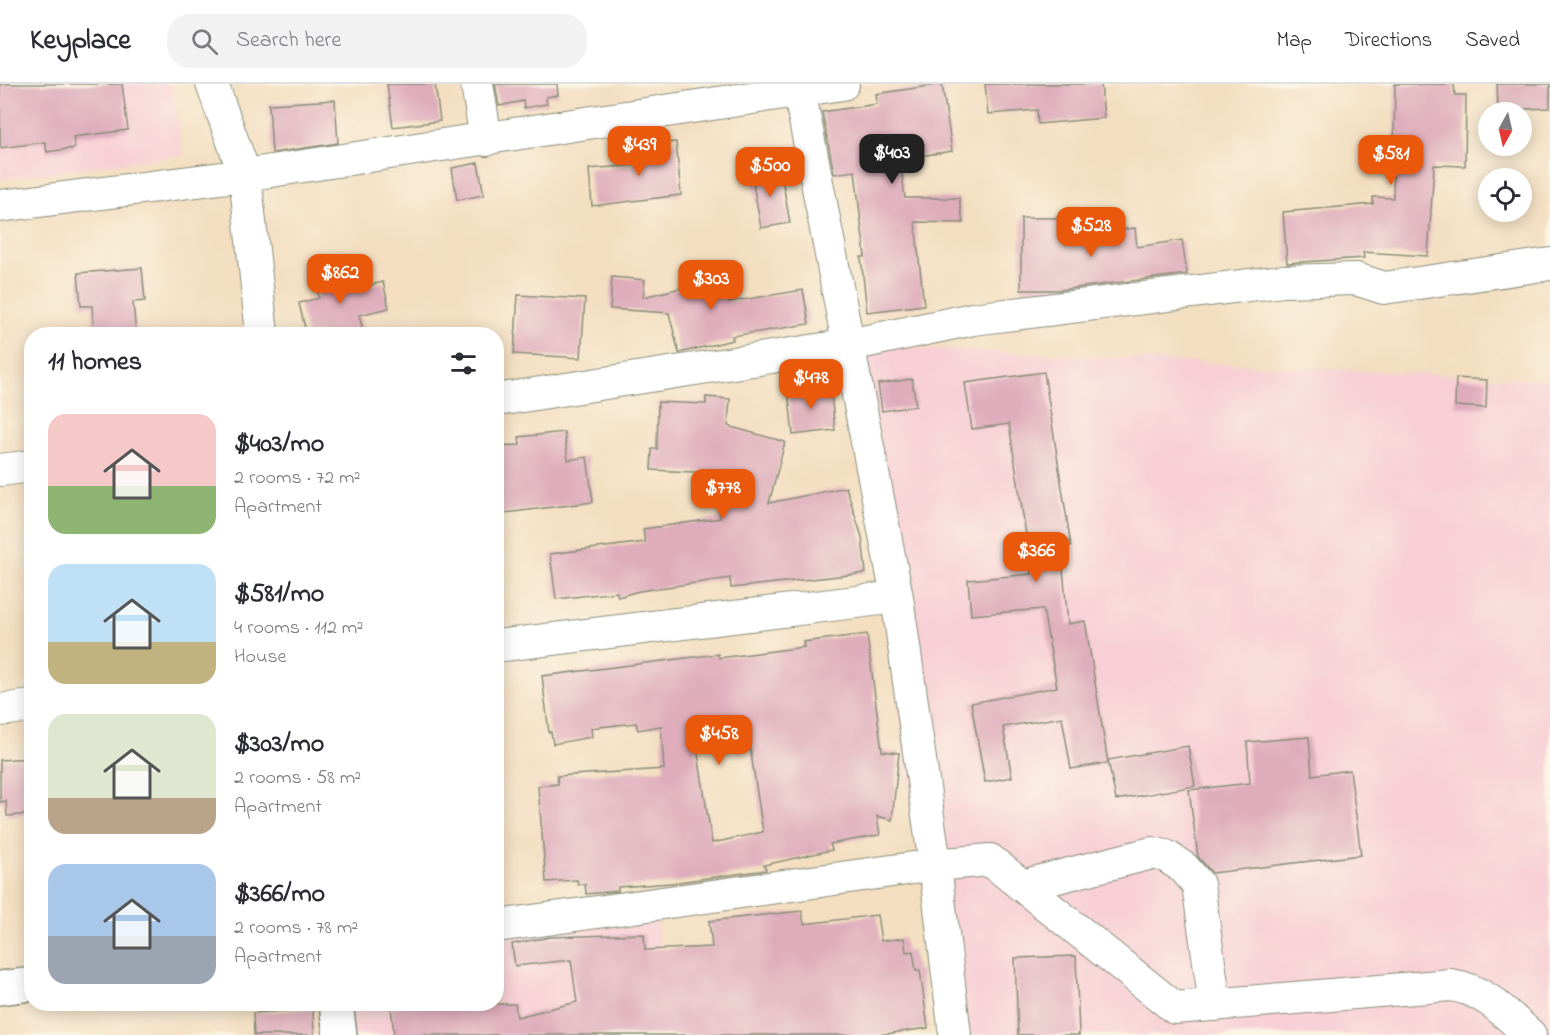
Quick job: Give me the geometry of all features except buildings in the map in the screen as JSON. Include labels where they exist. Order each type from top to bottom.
[{"type":"street","points":[[212,84],[245,176],[261,327]]},
{"type":"street","points":[[477,84],[486,140]]},
{"type":"street","points":[[0,206],[245,176],[486,140],[799,87],[843,84]]},
{"type":"street","points":[[799,87],[897,597],[935,865],[956,1035]]},
{"type":"street","points":[[504,399],[849,345],[974,319],[1283,280],[1356,279],[1384,288],[1550,264]]},
{"type":"street","points":[[0,470],[24,467]]},
{"type":"street","points":[[504,645],[897,597]]},
{"type":"street","points":[[0,710],[24,707]]},
{"type":"street","points":[[1022,886],[1152,853],[1166,856],[1184,868],[1198,884],[1215,1005]]},
{"type":"street","points":[[504,925],[935,865],[990,860],[1175,1008],[1451,985],[1469,988],[1492,1001],[1530,1035]]},
{"type":"street","points":[[0,988],[24,985]]},
{"type":"street","points":[[337,1011],[340,1035]]},
{"type":"shaded area","points":[[0,84],[171,84],[183,155],[0,179]]},
{"type":"shaded area","points":[[849,345],[1550,380],[1550,1035],[943,1035]]},
{"type":"shaded area","points":[[654,904],[672,1035],[340,1035],[337,1011],[504,1011],[504,925]]}]
